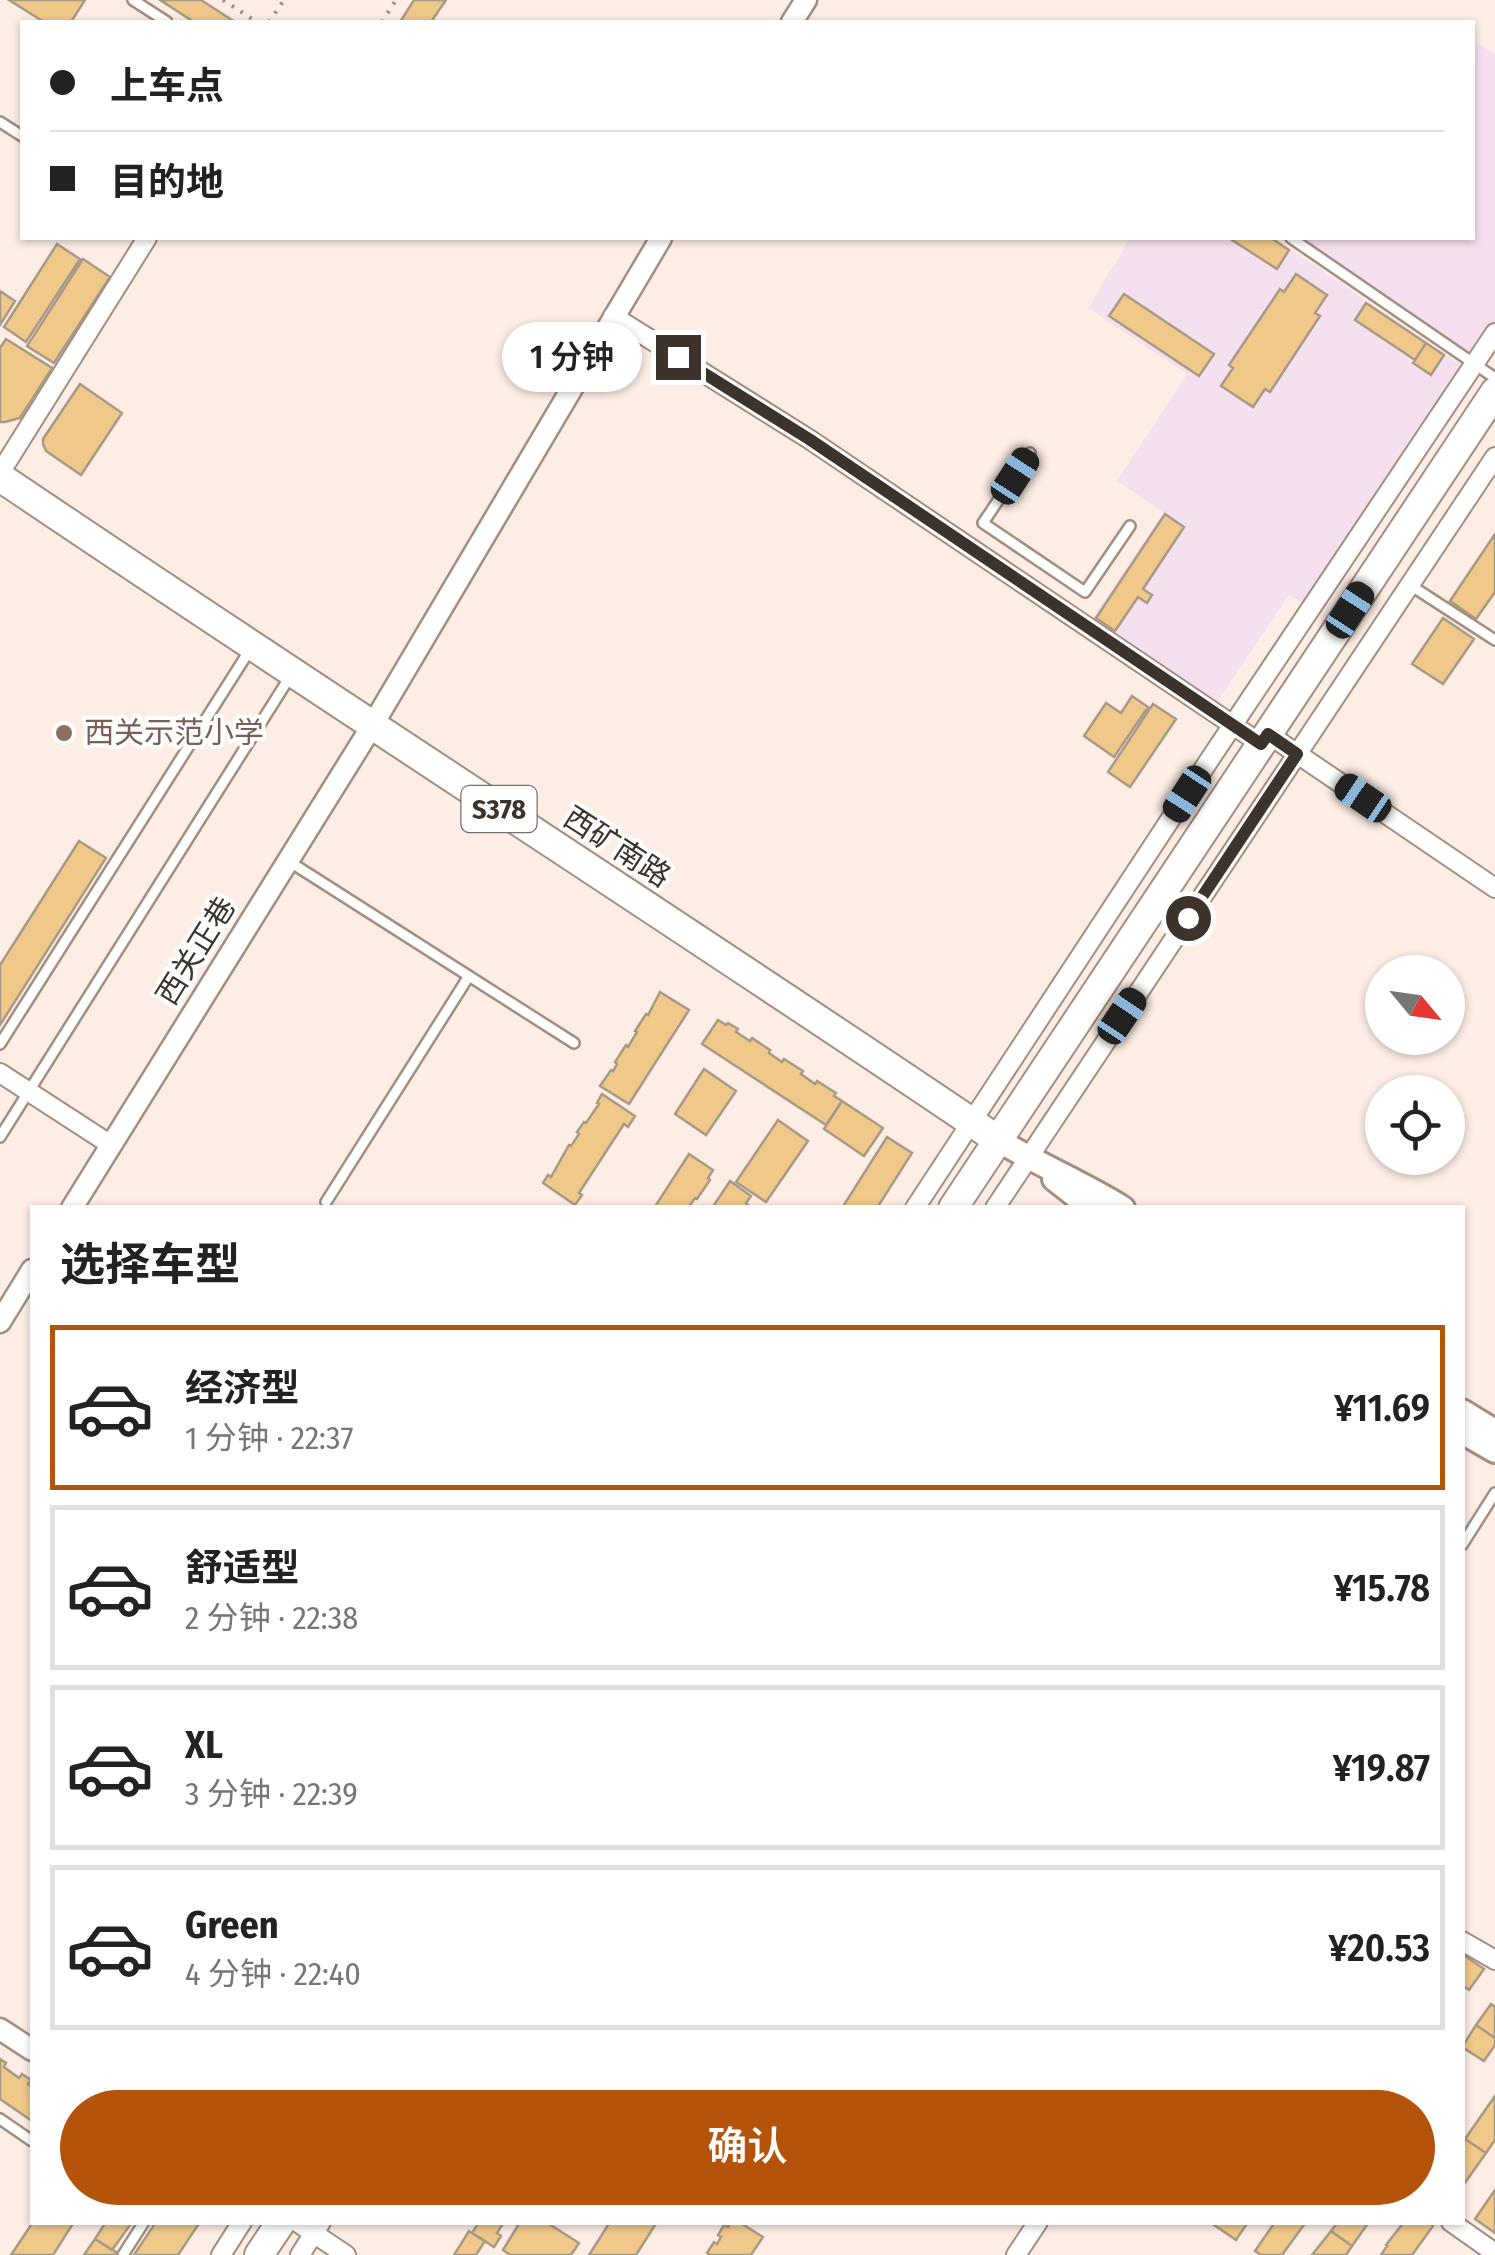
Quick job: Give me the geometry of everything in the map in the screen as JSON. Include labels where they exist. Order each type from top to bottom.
[{"type":"main road","points":[[956,1205],[1495,392]]},
{"type":"main road","name":"西矿南路","points":[[0,475],[998,1140]]},
{"type":"main road","points":[[998,1140],[1118,1205]]},
{"type":"main road","points":[[1028,1158],[1087,1205]]},
{"type":"main road","points":[[1465,1413],[1495,1430]]},
{"type":"main road","points":[[1465,1434],[1495,1451]]},
{"type":"main road","points":[[259,2255],[279,2225]]},
{"type":"street","points":[[0,475],[147,240]]},
{"type":"street","name":"西关正巷","points":[[74,1205],[372,726],[659,240]]},
{"type":"street","points":[[613,316],[809,439],[1233,724],[1297,754],[1495,888]]},
{"type":"street","points":[[918,1205],[1495,333]]},
{"type":"street","points":[[997,1205],[1495,457]]},
{"type":"street","points":[[0,1073],[111,1145]]},
{"type":"street","points":[[0,1322],[30,1273]]},
{"type":"street","points":[[1465,1943],[1495,1960]]},
{"type":"street","points":[[0,2029],[30,2049]]},
{"type":"street","points":[[221,2255],[240,2225]]},
{"type":"street","points":[[1016,2255],[1036,2225]]},
{"type":"street","points":[[1455,2225],[1495,2253]]},
{"type":"street","points":[[300,2255],[318,2228],[346,2255]]},
{"type":"lane","points":[[133,0],[164,20]]},
{"type":"lane","points":[[1294,240],[1495,378]]},
{"type":"lane","points":[[968,546],[1030,453]]},
{"type":"lane","points":[[983,523],[1086,592],[1130,526]]},
{"type":"lane","points":[[1410,585],[1495,640]]},
{"type":"lane","points":[[0,1044],[253,645]]},
{"type":"lane","points":[[0,1137],[292,672]]},
{"type":"lane","points":[[288,861],[574,1043]]},
{"type":"lane","points":[[326,1202],[469,976]]},
{"type":"lane","points":[[1465,1540],[1495,1494]]},
{"type":"lane","points":[[0,2119],[30,2140]]},
{"type":"lane","points":[[123,2255],[142,2225]]},
{"type":"path","points":[[223,0],[254,20]]},
{"type":"shaded area","points":[[1477,43],[1495,54],[1495,322],[1473,354],[1301,240],[1475,240]]},
{"type":"shaded area","points":[[1129,240],[1277,240],[1465,368],[1306,606],[1289,595],[1215,705],[1090,622],[1164,513],[1117,481],[1187,374],[1088,308]]},
{"type":"building","points":[[9,0],[85,0],[72,20],[41,20]]},
{"type":"building","points":[[160,0],[201,0],[232,20],[191,20]]},
{"type":"building","points":[[414,0],[446,0],[432,20],[401,20]]},
{"type":"building","points":[[1232,240],[1274,240],[1289,250],[1277,269]]},
{"type":"building","points":[[57,244],[80,259],[26,342],[4,327]]},
{"type":"building","points":[[83,259],[110,277],[54,363],[27,346]]},
{"type":"building","points":[[1296,274],[1327,295],[1315,313],[1320,316],[1270,392],[1265,389],[1253,407],[1221,386],[1233,368],[1229,365],[1280,289],[1284,292]]},
{"type":"building","points":[[0,291],[15,301],[0,325]]},
{"type":"building","points":[[1124,294],[1214,354],[1199,376],[1109,316]]},
{"type":"building","points":[[1366,303],[1426,343],[1415,360],[1355,320]]},
{"type":"building","points":[[6,339],[52,368],[20,418],[0,422],[0,348]]},
{"type":"building","points":[[1426,343],[1444,355],[1431,375],[1413,363]]},
{"type":"building","points":[[80,384],[122,413],[81,475],[46,451],[43,444]]},
{"type":"building","points":[[1165,514],[1184,527],[1143,589],[1152,595],[1147,603],[1138,597],[1115,631],[1096,618]]},
{"type":"building","points":[[1495,534],[1495,592],[1476,619],[1450,601]]},
{"type":"building","points":[[1443,618],[1474,639],[1443,684],[1412,664]]},
{"type":"building","points":[[1132,696],[1148,707],[1114,757],[1084,736],[1106,703],[1121,713]]},
{"type":"building","points":[[1153,704],[1176,719],[1130,787],[1108,772]]},
{"type":"building","points":[[79,841],[106,858],[0,1025],[0,965]]},
{"type":"building","points":[[660,992],[689,1010],[629,1104],[600,1086]]},
{"type":"building","points":[[718,1020],[738,1029],[736,1032],[750,1041],[752,1038],[782,1062],[784,1059],[803,1071],[801,1074],[815,1084],[817,1081],[836,1093],[834,1096],[842,1101],[826,1125],[702,1044]]},
{"type":"building","points":[[704,1069],[736,1091],[706,1135],[675,1114]]},
{"type":"building","points":[[602,1094],[635,1116],[628,1127],[624,1124],[575,1205],[543,1183],[548,1175],[551,1177]]},
{"type":"building","points":[[842,1101],[883,1128],[864,1156],[824,1129]]},
{"type":"building","points":[[778,1120],[808,1141],[766,1202],[736,1182]]},
{"type":"building","points":[[887,1137],[912,1153],[879,1205],[844,1205]]},
{"type":"building","points":[[689,1154],[713,1170],[690,1205],[656,1205]]},
{"type":"building","points":[[730,1181],[751,1196],[748,1205],[714,1205]]},
{"type":"building","points":[[1465,1956],[1484,1969],[1469,1990],[1465,1987]]},
{"type":"building","points":[[1491,2004],[1495,2007],[1495,2038],[1476,2025]]},
{"type":"building","points":[[1476,2025],[1495,2038],[1495,2045],[1484,2061],[1465,2049]]},
{"type":"building","points":[[0,2059],[19,2078],[22,2074],[30,2079],[30,2120],[0,2099]]},
{"type":"building","points":[[1495,2096],[1495,2140],[1486,2153],[1465,2139]]},
{"type":"building","points":[[1465,2139],[1486,2153],[1465,2183]]},
{"type":"building","points":[[1495,2190],[1495,2233],[1475,2219]]},
{"type":"building","points":[[31,2225],[72,2225],[53,2255],[11,2255]]},
{"type":"building","points":[[104,2225],[130,2225],[112,2250],[95,2239]]},
{"type":"building","points":[[154,2225],[198,2225],[178,2255],[134,2255]]},
{"type":"building","points":[[477,2225],[502,2225],[494,2247],[472,2233]]},
{"type":"building","points":[[518,2225],[551,2225],[579,2243],[571,2255],[510,2255],[503,2250]]},
{"type":"building","points":[[608,2225],[655,2225],[636,2255],[589,2255]]},
{"type":"building","points":[[724,2225],[744,2225],[763,2237],[751,2255],[707,2253],[714,2242],[717,2244]]},
{"type":"building","points":[[1214,2225],[1246,2225],[1236,2240]]},
{"type":"building","points":[[1273,2225],[1304,2225],[1282,2255],[1261,2255],[1255,2251]]},
{"type":"building","points":[[1336,2225],[1367,2225],[1352,2246],[1331,2231]]},
{"type":"building","points":[[1402,2225],[1433,2226],[1412,2255],[1381,2255]]},
{"type":"building","points":[[469,2231],[485,2241],[476,2255],[454,2255]]},
{"type":"building","points":[[1331,2231],[1352,2246],[1346,2255],[1312,2255]]},
{"type":"building","points":[[95,2239],[116,2252],[114,2255],[84,2255]]},
{"type":"place","name":"西关示范小学","points":[[64,733]]},
{"type":"route","points":[[678,357],[809,439],[1261,744],[1268,734],[1297,754],[1188,918]]}]
